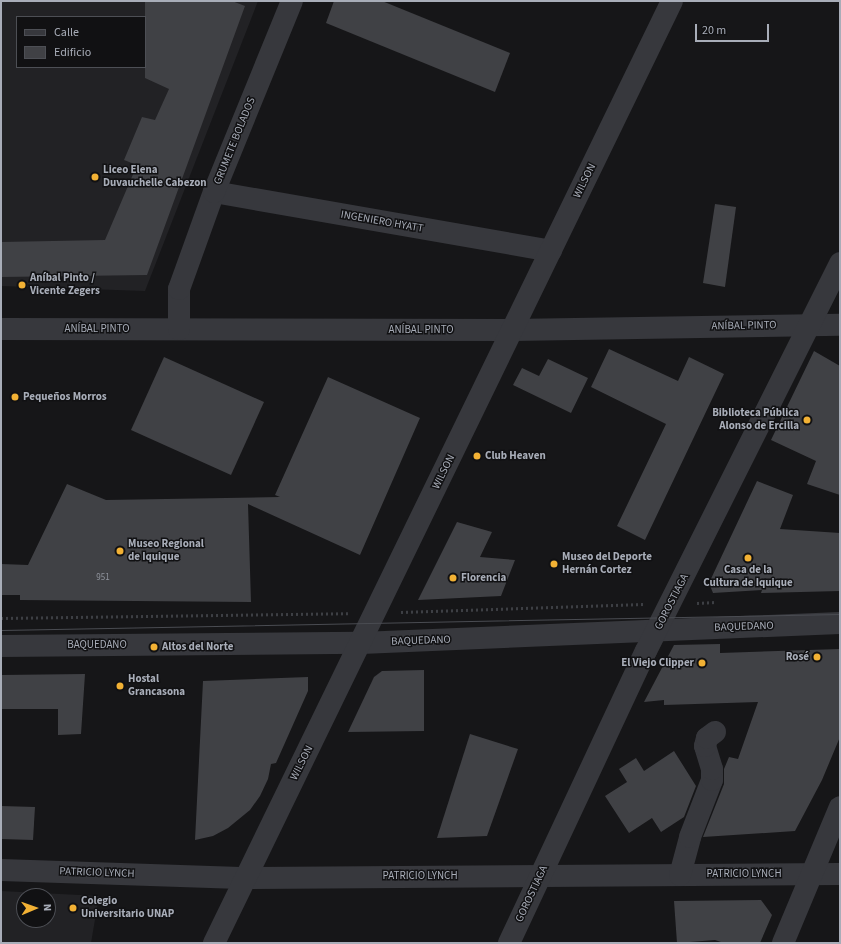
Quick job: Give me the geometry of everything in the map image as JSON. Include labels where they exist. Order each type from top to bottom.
[{"type":"street","name":"GRUMETE BOLADOS","points":[[180,330],[179,289],[214,192],[292,1]]},
{"type":"street","name":"WILSON","points":[[214,943],[248,878],[262,844],[376,613],[672,1]]},
{"type":"street","name":"INGENIERO HYATT","points":[[214,192],[550,251]]},
{"type":"street","name":"GOROSTIAGA","points":[[509,943],[657,631],[840,263]]},
{"type":"street","name":"ANÍBAL PINTO","points":[[1,329],[512,330],[840,325]]},
{"type":"street","name":"BAQUEDANO","points":[[1,646],[361,643],[840,623]]},
{"type":"street","points":[[680,875],[690,838],[712,780],[712,769],[705,746],[707,738],[715,732]]},
{"type":"street","points":[[783,943],[840,807]]},
{"type":"street","name":"PATRICIO LYNCH","points":[[1,870],[248,878],[840,874]]},
{"type":"path","points":[[1,618],[376,613],[725,602]]},
{"type":"shaded area","name":"Liceo Elena Duvauchelle Cabezon","points":[[1,1],[258,1],[145,291],[1,286]]},
{"type":"shaded area","name":"Colegio Universitario UNAP","points":[[1,891],[16,892],[16,928],[56,928],[56,894],[99,896],[91,943],[1,943]]},
{"type":"building","points":[[145,1],[232,1],[245,6],[147,275],[1,277],[1,242],[105,240],[137,165],[124,160],[142,117],[155,120],[169,89],[145,78]]},
{"type":"building","points":[[334,1],[382,1],[510,53],[495,92],[326,23]]},
{"type":"building","points":[[715,204],[736,207],[725,287],[703,283]]},
{"type":"building","points":[[609,349],[678,381],[689,357],[724,374],[645,540],[617,526],[666,424],[591,387]]},
{"type":"building","name":"Biblioteca Pública Alonso de Ercilla","points":[[814,351],[840,366],[840,495],[807,484],[816,461],[771,440]]},
{"type":"building","points":[[164,357],[264,402],[231,475],[131,430]]},
{"type":"building","points":[[548,359],[588,378],[571,413],[513,385],[522,368],[539,376]]},
{"type":"building","points":[[328,377],[420,418],[360,555],[248,504],[251,602],[20,600],[20,595],[1,595],[1,564],[28,565],[67,484],[106,500],[280,497],[275,495]]},
{"type":"building","points":[[757,481],[793,495],[780,529],[840,533],[840,591],[761,593],[762,590],[713,593],[709,583]]},
{"type":"building","points":[[457,522],[492,532],[480,557],[515,560],[501,596],[418,600]]},
{"type":"building","points":[[720,644],[720,653],[840,649],[840,737],[822,780],[795,831],[703,837],[724,784],[724,769],[729,757],[738,759],[758,702],[664,705],[664,700],[644,702],[674,645]]},
{"type":"building","points":[[424,670],[424,731],[348,732],[374,677],[382,671]]},
{"type":"building","points":[[85,674],[81,734],[58,735],[58,709],[1,709],[1,675]]},
{"type":"building","points":[[308,677],[308,691],[276,763],[271,764],[268,779],[260,796],[250,810],[228,828],[213,836],[195,840],[203,681]]},
{"type":"building","points":[[470,734],[518,749],[487,836],[437,838]]},
{"type":"building","points":[[674,751],[696,786],[684,817],[661,832],[652,818],[629,833],[605,796],[627,782],[619,769],[636,758],[644,771]]},
{"type":"building","points":[[1,806],[35,807],[33,840],[1,839]]},
{"type":"building","points":[[761,900],[772,915],[760,943],[724,943],[715,940],[677,943],[674,901]]},
{"type":"tram line","points":[[1,630],[840,614]]},
{"type":"place","name":"Liceo Elena Duvauchelle Cabezon","points":[[95,177]]},
{"type":"place","name":"Aníbal Pinto / Vicente Zegers","points":[[22,285]]},
{"type":"place","name":"Pequeños Morros","points":[[15,397]]},
{"type":"place","name":"Biblioteca Pública Alonso de Ercilla","points":[[807,420]]},
{"type":"place","name":"Club Heaven","points":[[477,456]]},
{"type":"place","name":"Museo Regional de Iquique","points":[[120,551]]},
{"type":"place","name":"Casa de la Cultura de Iquique","points":[[748,558]]},
{"type":"place","name":"Museo del Deporte Hernán Cortez","points":[[554,564]]},
{"type":"place","name":"Florencia","points":[[453,578]]},
{"type":"place","name":"Altos del Norte","points":[[154,647]]},
{"type":"place","name":"Rosé","points":[[817,657]]},
{"type":"place","name":"El Viejo Clipper","points":[[702,663]]},
{"type":"place","name":"Hostal Grancasona","points":[[120,686]]},
{"type":"place","name":"Colegio Universitario UNAP","points":[[73,908]]}]
